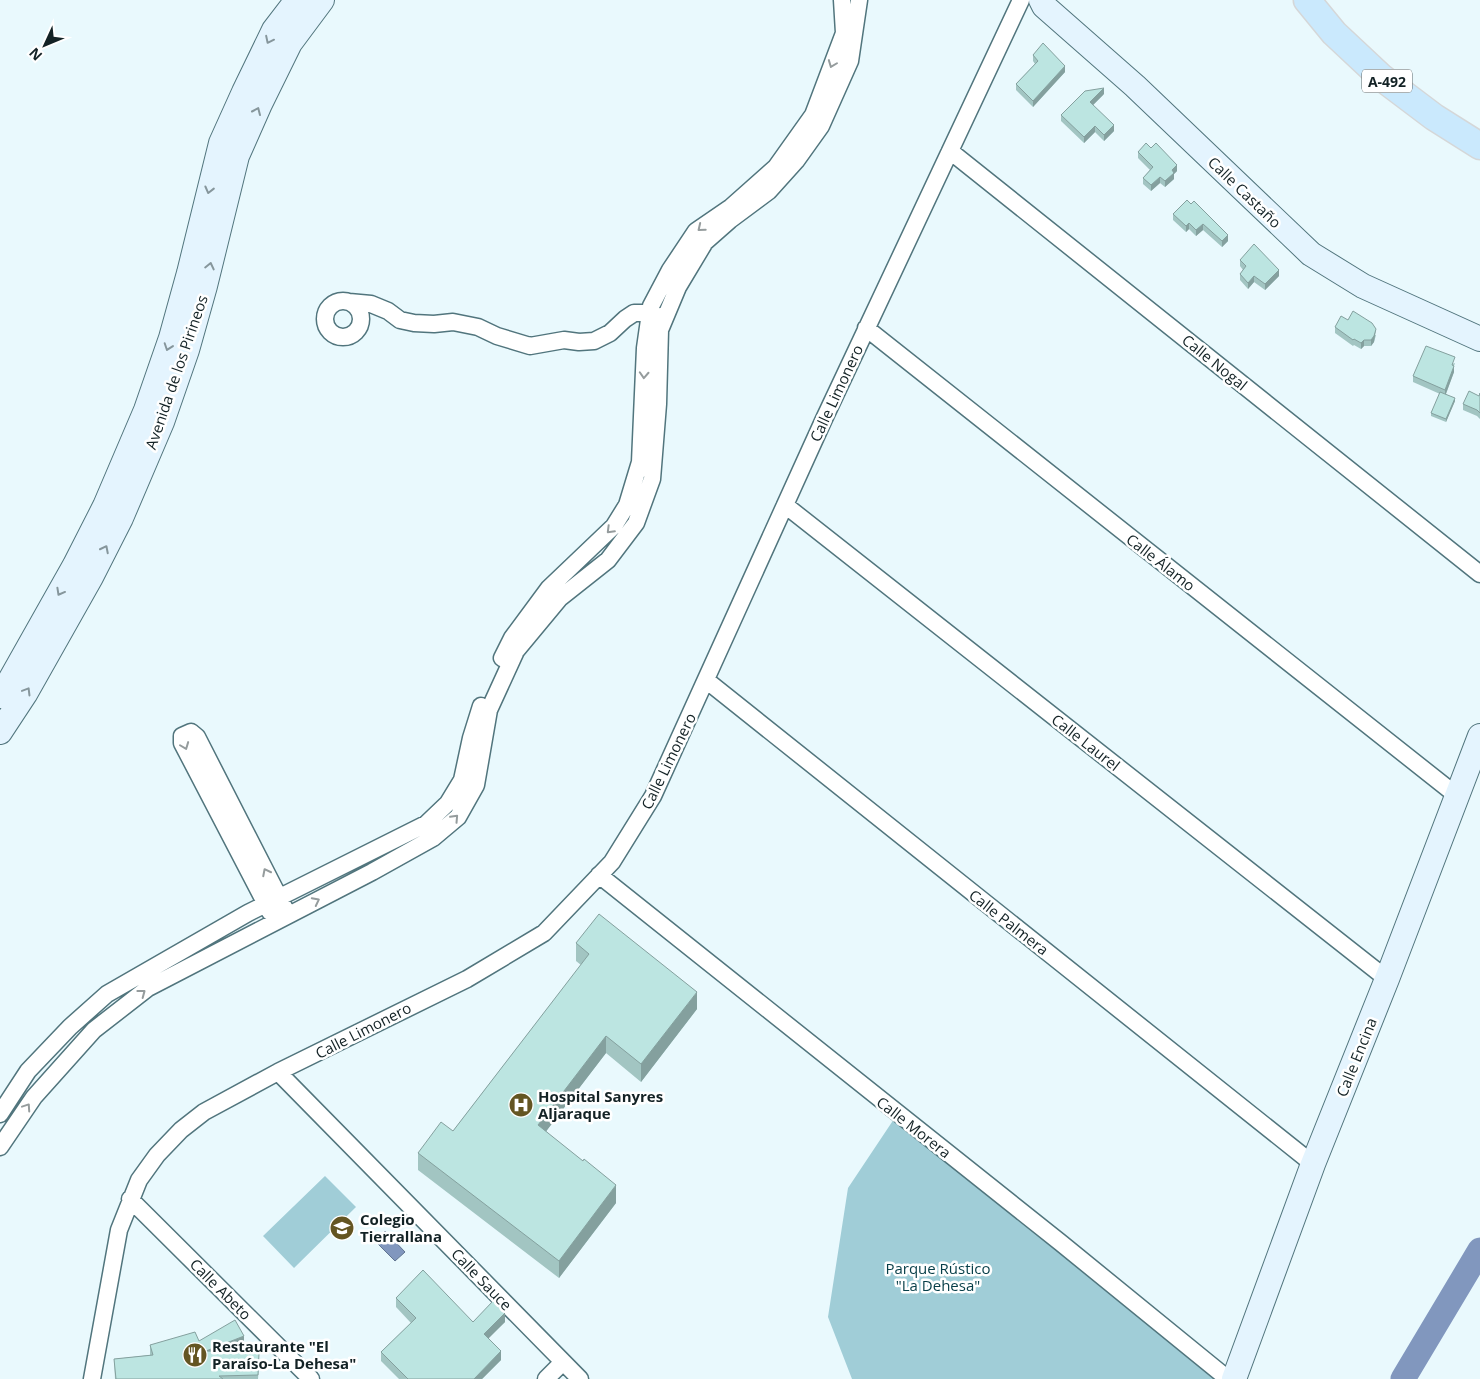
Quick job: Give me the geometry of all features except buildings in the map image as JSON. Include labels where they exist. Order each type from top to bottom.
[{"type":"main road","name":"A-492","points":[[1306,0],[1334,33],[1382,77],[1434,118],[1480,146]]},
{"type":"street","name":"Avenida de los Pirineos","points":[[0,696],[75,565],[105,506],[146,410],[171,338],[189,274],[221,143],[274,30],[297,0]]},
{"type":"street","name":"Avenida de los Pirineos","points":[[0,732],[25,694],[91,577],[121,518],[162,422],[187,350],[237,156],[290,42],[322,0]]},
{"type":"street","points":[[0,1147],[34,1097],[94,1030],[148,988],[372,872],[433,838],[458,817],[476,785],[489,710],[516,651],[560,598],[608,560],[636,523],[652,479],[658,404],[660,330],[658,316],[651,306],[670,270],[696,231],[732,207],[776,167],[813,115],[844,33],[842,0]]},
{"type":"street","points":[[0,1114],[28,1071],[70,1026],[107,994],[248,913],[426,824],[448,803],[462,780],[480,708],[512,638],[549,588],[614,526],[627,505],[640,462],[645,348],[658,316],[705,242],[730,220],[769,191],[796,161],[821,126],[850,61],[859,0]]},
{"type":"street","name":"Calle Limonero","points":[[92,1379],[119,1230],[130,1199],[139,1180],[157,1155],[181,1130],[204,1112],[278,1072],[467,979],[544,933],[612,862],[653,796],[866,328],[1021,0]]},
{"type":"street","name":"Calle Castaño","points":[[1041,0],[1044,6],[1135,86],[1311,254],[1363,286],[1480,339]]},
{"type":"street","name":"Calle Nogal","points":[[950,151],[1480,574]]},
{"type":"street","points":[[349,302],[371,304],[388,311],[400,320],[414,323],[434,324],[453,322],[478,327],[505,339],[530,346],[564,340],[594,341],[610,333],[634,313],[658,316]]},
{"type":"street","name":"Calle Álamo","points":[[866,328],[1456,796]]},
{"type":"street","name":"Calle Laurel","points":[[785,505],[1387,978]]},
{"type":"street","name":"Calle Palmera","points":[[706,680],[1313,1164]]},
{"type":"street","points":[[273,901],[197,737],[191,732],[182,736],[182,743],[282,918]]},
{"type":"street","name":"Calle Encina","points":[[1234,1379],[1313,1164],[1480,736]]},
{"type":"street","name":"Calle Morera","points":[[599,876],[1228,1379]]},
{"type":"street","name":"Calle Sauce","points":[[278,1072],[580,1379]]},
{"type":"street","name":"Calle Abeto","points":[[130,1199],[312,1379]]},
{"type":"street","points":[[546,1379],[564,1362]]},
{"type":"green space","name":"Parque Rústico \"La Dehesa\"","points":[[898,1113],[1228,1379],[852,1379],[828,1317],[848,1188]]},
{"type":"green space","points":[[325,1176],[356,1207],[294,1268],[263,1236]]},
{"type":"shaded area","points":[[385,1231],[405,1252],[395,1261],[375,1241]]},
{"type":"waterway","points":[[1403,1379],[1480,1250]]},
{"type":"place","name":"Hospital Sanyres Aljaraque","points":[[521,1105]]},
{"type":"place","name":"Colegio Tierrallana","points":[[342,1228]]},
{"type":"place","name":"Restaurante \"El Paraíso-La Dehesa\"","points":[[195,1355]]}]
